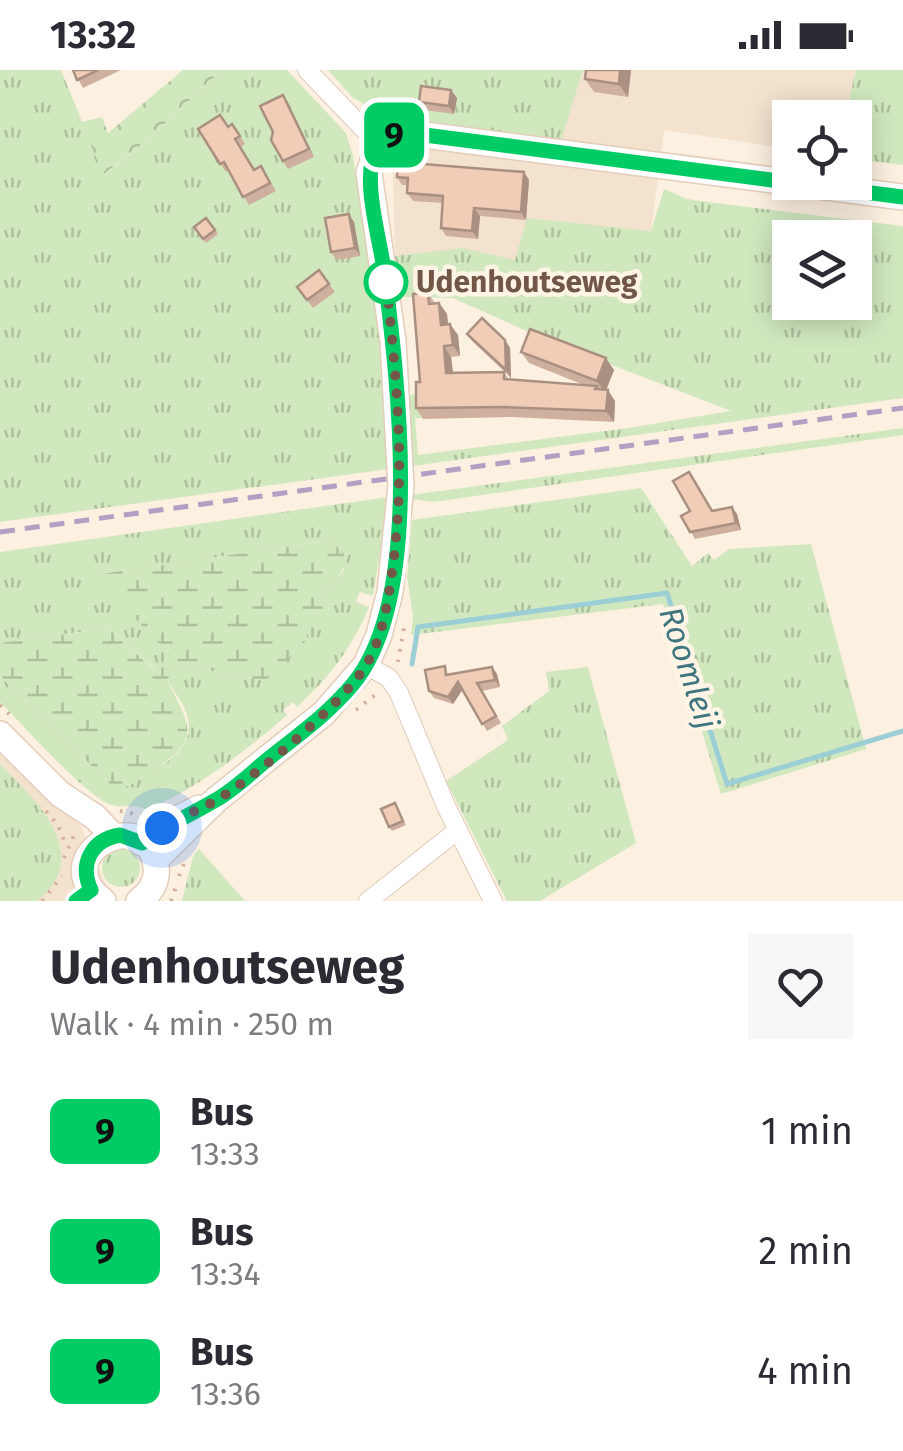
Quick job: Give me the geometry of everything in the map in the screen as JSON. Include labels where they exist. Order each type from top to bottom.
[{"type":"street","points":[[306,70],[378,144]]},
{"type":"street","points":[[149,852],[173,821],[217,800],[324,713],[366,665],[390,592],[399,518],[401,454],[393,340],[369,173],[378,144],[396,134],[417,134],[903,197]]},
{"type":"street","points":[[366,665],[389,678],[399,693],[458,830],[494,901]]},
{"type":"street","points":[[0,734],[60,794],[95,817],[102,843]]},
{"type":"street","points":[[368,901],[458,830]]},
{"type":"street","points":[[90,897],[86,869],[102,843],[126,836],[149,852],[156,874],[157,899]]},
{"type":"path","points":[[371,700],[378,693]]},
{"type":"path","points":[[42,901],[62,876]]},
{"type":"shaded area","points":[[581,70],[864,70],[854,100],[772,100],[772,146],[664,130],[651,232],[527,218],[516,260],[395,256],[391,107]]},
{"type":"shaded area","points":[[0,745],[81,826],[113,901],[0,901]]},
{"type":"green space","points":[[0,70],[61,70],[104,175],[222,70],[287,70],[346,133],[353,156],[379,330],[389,469],[0,522]]},
{"type":"green space","points":[[183,70],[222,70],[103,175],[82,122],[102,117],[108,133]]},
{"type":"green space","points":[[328,70],[583,70],[561,141],[378,112],[352,97]]},
{"type":"green space","points":[[856,70],[903,70],[903,165],[872,161],[872,100],[849,100]]},
{"type":"green space","points":[[664,189],[687,199],[855,220],[772,220],[772,320],[872,320],[872,222],[903,226],[903,398],[412,466],[409,395],[422,393],[423,418],[415,418],[418,455],[731,411],[542,338],[453,298],[402,297],[395,256],[462,248],[515,260],[527,218],[651,231]]},
{"type":"green space","points":[[903,428],[903,435],[433,502],[411,499],[411,495]]},
{"type":"green space","points":[[641,488],[692,566],[708,553],[714,560],[729,549],[811,544],[866,749],[721,794],[663,604],[411,635],[413,617],[407,576],[412,520]]},
{"type":"green space","points":[[389,497],[373,596],[360,592],[356,602],[369,607],[339,661],[309,696],[297,707],[293,702],[283,710],[287,715],[254,742],[221,768],[166,801],[147,810],[109,804],[69,773],[0,702],[0,676],[114,788],[166,762],[185,743],[187,715],[167,679],[177,664],[265,681],[314,613],[329,613],[324,594],[344,570],[340,548],[327,541],[95,575],[171,654],[155,670],[109,628],[0,643],[0,552]]},
{"type":"green space","points":[[327,541],[343,553],[345,560],[341,573],[324,594],[330,613],[314,613],[305,642],[265,681],[177,664],[167,680],[186,721],[185,741],[167,761],[128,786],[114,788],[0,676],[0,643],[109,628],[154,670],[170,655],[94,575]]},
{"type":"green space","points":[[588,667],[636,843],[540,901],[507,901],[446,781],[508,740],[502,726],[549,691],[546,672]]},
{"type":"green space","points":[[0,764],[43,811],[60,847],[61,866],[54,884],[37,901],[0,901]]},
{"type":"green space","points":[[121,849],[134,855],[140,868],[134,881],[121,887],[108,881],[102,868],[108,855]]},
{"type":"green space","points":[[199,849],[245,901],[182,901],[193,856]]},
{"type":"building","points":[[73,70],[98,70],[77,80]]},
{"type":"building","points":[[586,70],[620,70],[619,84],[585,79]]},
{"type":"building","points":[[421,86],[451,90],[449,106],[419,102]]},
{"type":"building","points":[[283,95],[309,149],[283,161],[260,106]]},
{"type":"building","points":[[220,115],[240,136],[235,139],[254,170],[261,166],[270,183],[243,197],[224,162],[220,164],[198,129]]},
{"type":"building","points":[[398,162],[524,172],[521,212],[474,208],[472,231],[441,228],[443,196],[407,193],[408,178],[397,177]]},
{"type":"building","points":[[349,214],[355,248],[331,252],[325,218]]},
{"type":"building","points":[[206,218],[215,230],[203,239],[194,227]]},
{"type":"building","points":[[319,270],[329,284],[307,300],[297,287]]},
{"type":"building","points":[[428,293],[429,304],[439,303],[441,325],[450,324],[453,345],[444,346],[446,373],[504,372],[504,379],[597,386],[595,389],[608,390],[606,411],[416,408],[416,382],[420,382],[413,294]]},
{"type":"building","points":[[482,318],[505,340],[506,370],[467,334]]},
{"type":"building","points":[[530,329],[606,358],[597,381],[521,352]]},
{"type":"building","points":[[689,472],[712,511],[732,507],[736,523],[690,532],[681,516],[690,511],[673,481]]},
{"type":"building","points":[[445,666],[446,675],[492,667],[495,680],[477,683],[496,716],[482,724],[458,682],[448,697],[429,691],[425,670]]},
{"type":"building","points":[[395,803],[403,821],[389,827],[381,809]]},
{"type":"waterway","name":"Roomleij","points":[[412,664],[418,627],[667,593],[727,784],[903,731]]},
{"type":"railway","points":[[0,532],[903,408]]},
{"type":"bus line","name":"9","points":[[76,901],[91,890],[86,861],[98,844],[120,835],[142,843],[173,821],[217,800],[324,713],[352,685],[373,650],[390,592],[401,486],[393,340],[369,173],[378,144],[396,134],[417,134],[903,197]]},
{"type":"place","name":"Udenhoutseweg","points":[[386,282]]},
{"type":"route","points":[[162,828],[217,800],[324,713],[352,685],[373,650],[390,592],[401,486],[386,282]]}]
